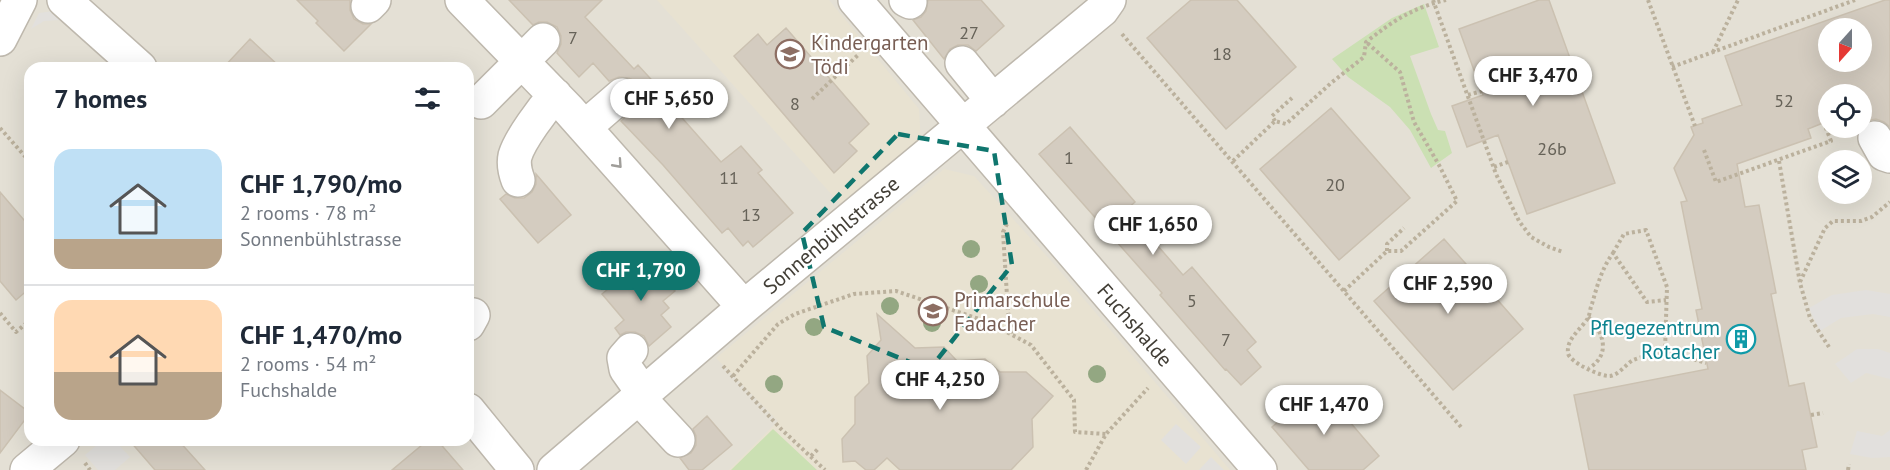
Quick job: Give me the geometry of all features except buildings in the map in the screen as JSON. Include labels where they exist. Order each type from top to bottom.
[{"type":"street","points":[[0,39],[20,0]]},
{"type":"street","points":[[462,0],[532,51],[555,95],[744,307]]},
{"type":"street","name":"Fuchshalde","points":[[863,3],[963,126],[1260,470]]},
{"type":"street","points":[[76,4],[134,62]]},
{"type":"street","name":"Sonnenbühlstrasse","points":[[569,465],[641,395],[1105,5]]},
{"type":"street","points":[[481,102],[532,51]]},
{"type":"street","points":[[962,63],[993,101]]},
{"type":"street","points":[[518,180],[515,171],[516,156],[539,114],[555,95]]},
{"type":"street","points":[[585,127],[622,95]]},
{"type":"street","points":[[631,350],[624,358],[626,369],[641,395],[678,440]]},
{"type":"street","points":[[474,417],[517,470]]},
{"type":"street","points":[[27,470],[56,446]]},
{"type":"path","points":[[1275,122],[1286,124],[1364,57],[1366,42],[1395,19],[1433,1],[1446,0]]},
{"type":"path","points":[[1648,0],[1695,126]]},
{"type":"path","points":[[1713,52],[1738,0]]},
{"type":"path","points":[[1672,67],[1855,0]]},
{"type":"path","points":[[1433,1],[1494,167],[1519,221],[1531,237],[1563,252]]},
{"type":"path","points":[[1105,5],[1233,162],[1461,427]]},
{"type":"path","points":[[1344,291],[1387,251],[1401,251],[1457,201],[1414,122],[1400,72],[1366,42]]},
{"type":"path","points":[[812,99],[855,58]]},
{"type":"path","points":[[1468,95],[1482,91]]},
{"type":"path","points":[[1275,122],[1272,116],[1292,98]]},
{"type":"path","points":[[1233,162],[1275,122]]},
{"type":"path","points":[[0,128],[24,155]]},
{"type":"path","points":[[1704,150],[1716,182],[1831,141],[1830,138]]},
{"type":"path","points":[[1779,161],[1800,283],[1810,318],[1829,347]]},
{"type":"path","points":[[1494,167],[1508,162]]},
{"type":"path","points":[[1800,283],[1825,228],[1833,221],[1848,222],[1867,219],[1890,202]]},
{"type":"path","points":[[1009,221],[1003,232],[1008,312],[1014,336]]},
{"type":"path","points":[[1387,251],[1387,244],[1404,228]]},
{"type":"path","points":[[1665,351],[1667,287],[1646,230],[1624,234],[1604,265],[1588,317],[1579,327],[1567,351],[1569,358],[1598,375],[1610,376],[1632,361],[1665,351],[1706,363]]},
{"type":"path","points":[[1613,253],[1647,302],[1666,300]]},
{"type":"path","points":[[733,376],[778,324],[795,314],[854,294],[896,291],[988,322],[1031,345],[1074,400],[1076,432],[1106,434]]},
{"type":"path","points":[[0,313],[16,332],[24,325]]},
{"type":"path","points":[[1588,317],[1596,325],[1603,341],[1600,357],[1589,368]]},
{"type":"path","points":[[721,364],[780,428],[825,470]]},
{"type":"path","points":[[1086,470],[1106,434],[1144,392]]},
{"type":"path","points":[[1811,415],[1823,413]]},
{"type":"path","points":[[811,456],[818,449]]},
{"type":"path","points":[[1848,470],[1849,464]]},
{"type":"highlighted area","points":[[898,134],[994,151],[1012,265],[929,370],[824,327],[802,233]]},
{"type":"shaded area","points":[[0,0],[1890,0],[1890,470],[0,470]]},
{"type":"shaded area","name":"Kindergarten Tödi","points":[[657,0],[829,0],[919,109],[921,144],[842,206]]},
{"type":"shaded area","points":[[54,11],[107,49],[101,55],[68,25],[59,20],[44,21],[31,29],[39,13]]},
{"type":"shaded area","name":"Primarschule Fadacher","points":[[944,169],[974,176],[1053,263],[1230,470],[729,470],[778,421],[716,358]]},
{"type":"shaded area","points":[[1866,290],[1890,294],[1890,317],[1873,314],[1841,318],[1820,331],[1809,308],[1832,295]]},
{"type":"shaded area","points":[[1857,349],[1878,349],[1890,353],[1890,379],[1866,373],[1851,383],[1835,364]]},
{"type":"shaded area","points":[[1176,424],[1201,447],[1186,464],[1161,440]]},
{"type":"shaded area","points":[[1890,430],[1890,457],[1872,458],[1850,454],[1857,431],[1882,436]]},
{"type":"shaded area","points":[[96,446],[120,446],[130,457],[115,470],[98,470],[85,455]]},
{"type":"shaded area","points":[[1211,457],[1224,470],[1199,470]]},
{"type":"green space","points":[[1424,4],[1439,47],[1410,56],[1431,114],[1438,130],[1445,131],[1452,153],[1431,168],[1410,130],[1390,107],[1348,77],[1332,59],[1392,18]]},
{"type":"green space","points":[[773,429],[817,470],[731,470]]},
{"type":"place","name":"Kindergarten Tödi","points":[[790,54]]},
{"type":"place","name":"Primarschule Fadacher","points":[[933,311]]},
{"type":"place","name":"Pflegezentrum Rotacher","points":[[1741,339]]}]
